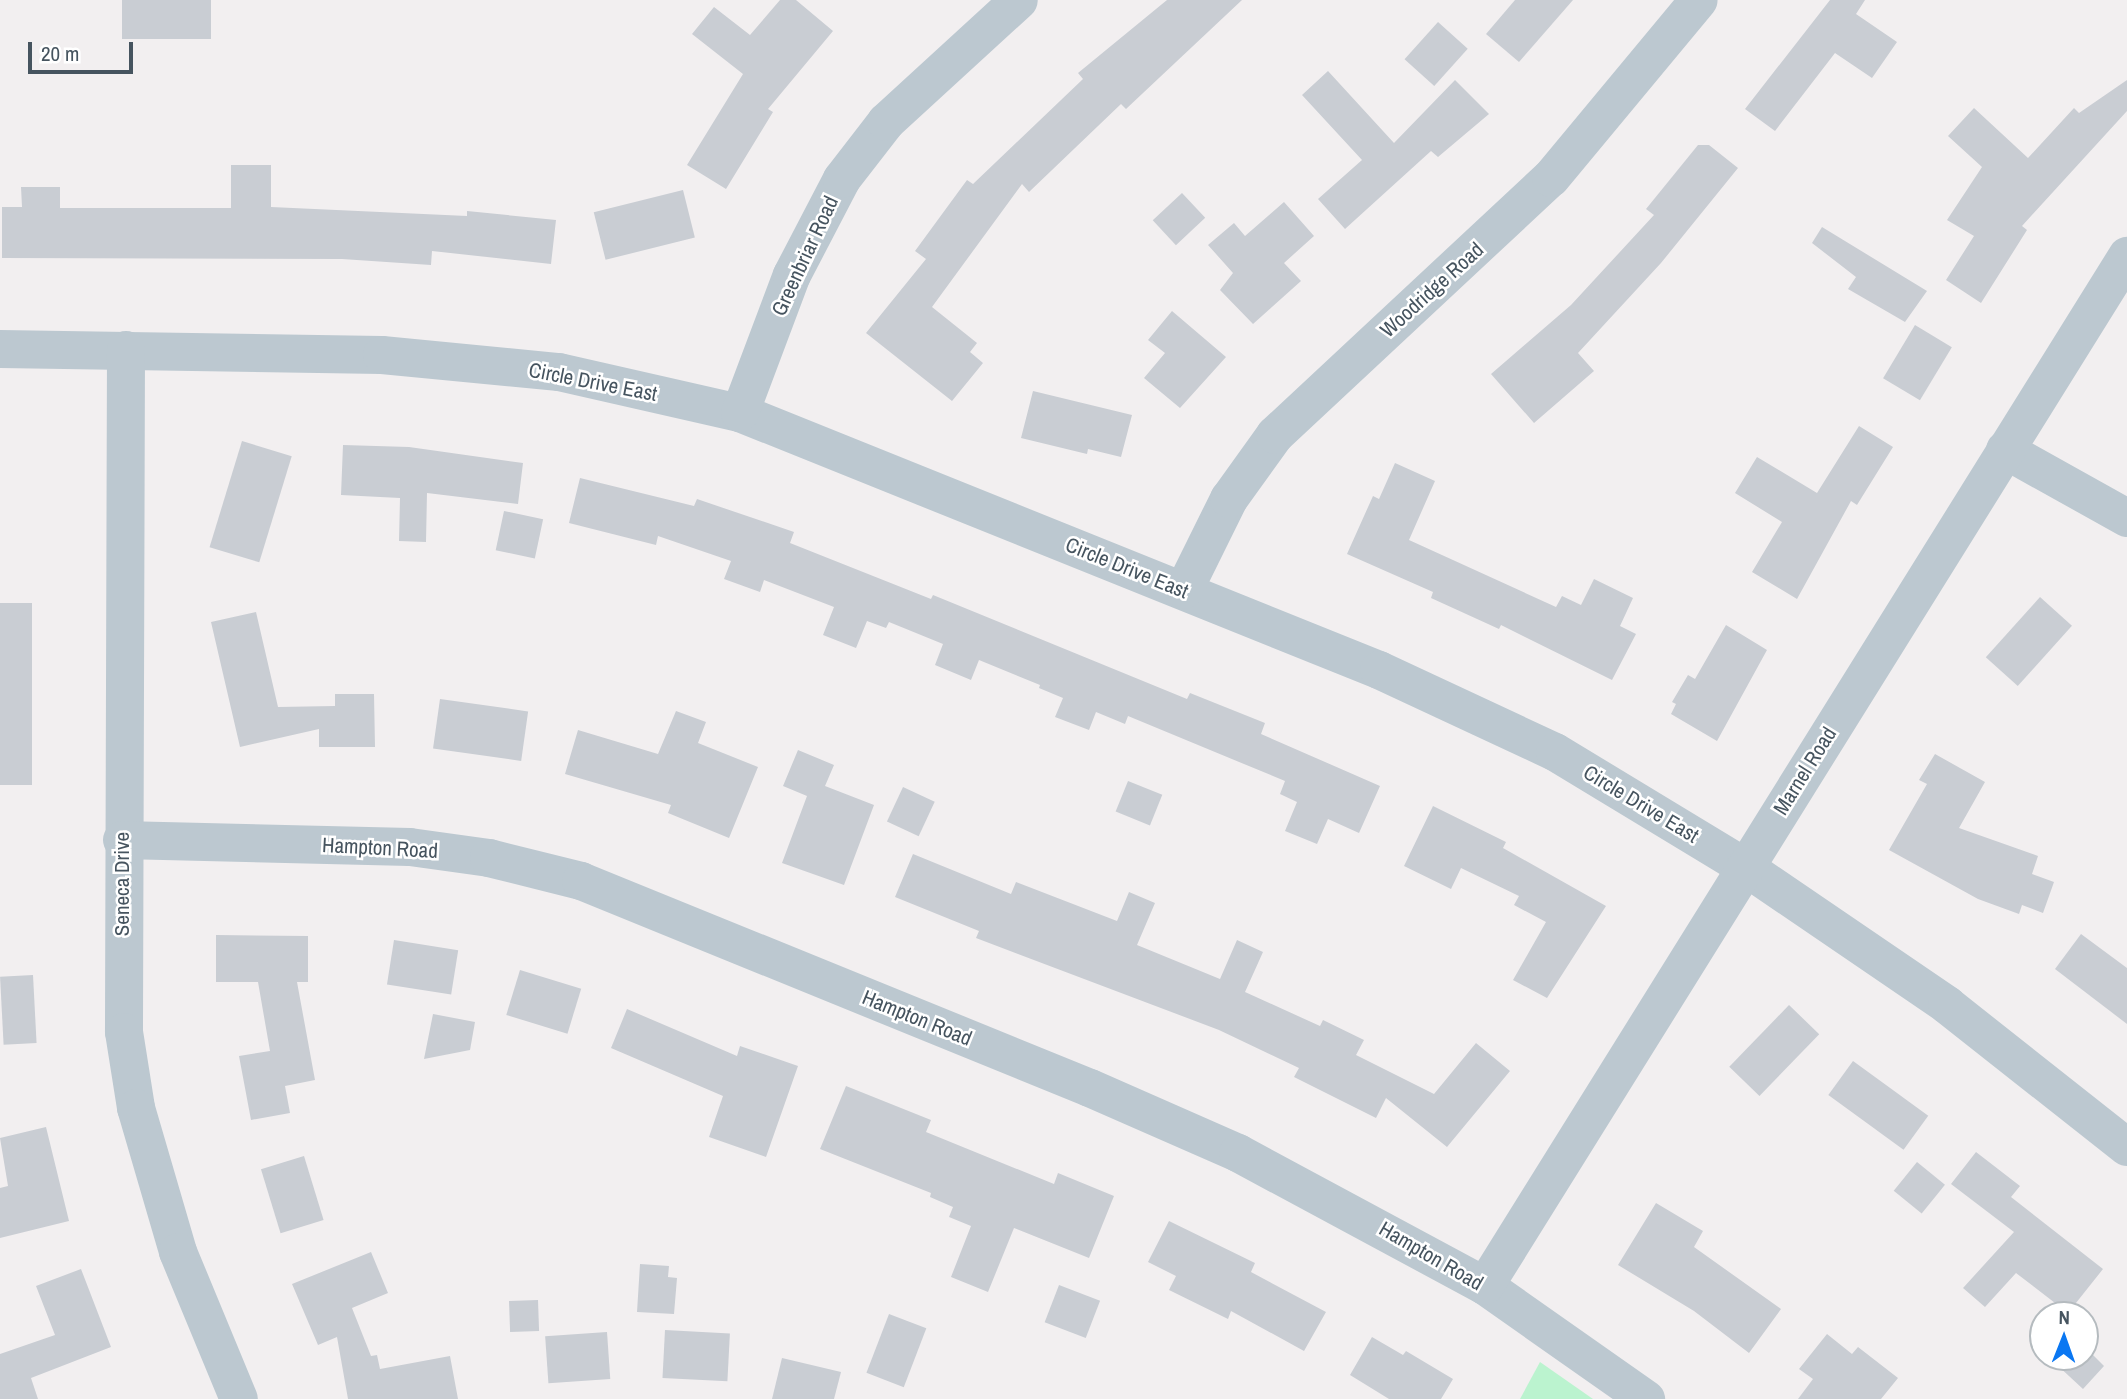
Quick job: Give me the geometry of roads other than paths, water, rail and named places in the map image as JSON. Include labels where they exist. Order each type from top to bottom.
[{"type":"street","name":"Greenbriar Road","points":[[740,413],[792,275],[842,179],[886,122],[1018,0]]},
{"type":"street","name":"Woodridge Road","points":[[1184,590],[1229,499],[1275,435],[1551,178],[1699,0]]},
{"type":"street","name":"Marnel Road","points":[[1485,1286],[2127,256]]},
{"type":"street","name":"Circle Drive East","points":[[0,349],[382,355],[545,371],[740,413],[1379,670],[1555,752],[1745,867],[1947,1005],[2127,1147]]},
{"type":"street","name":"Seneca Drive","points":[[126,350],[122,840],[124,1032],[136,1108],[178,1251],[239,1399]]},
{"type":"street","points":[[2005,450],[2127,518]]},
{"type":"street","name":"Hampton Road","points":[[122,840],[410,847],[489,858],[581,881],[1090,1088],[1238,1153],[1485,1286],[1646,1399]]}]
